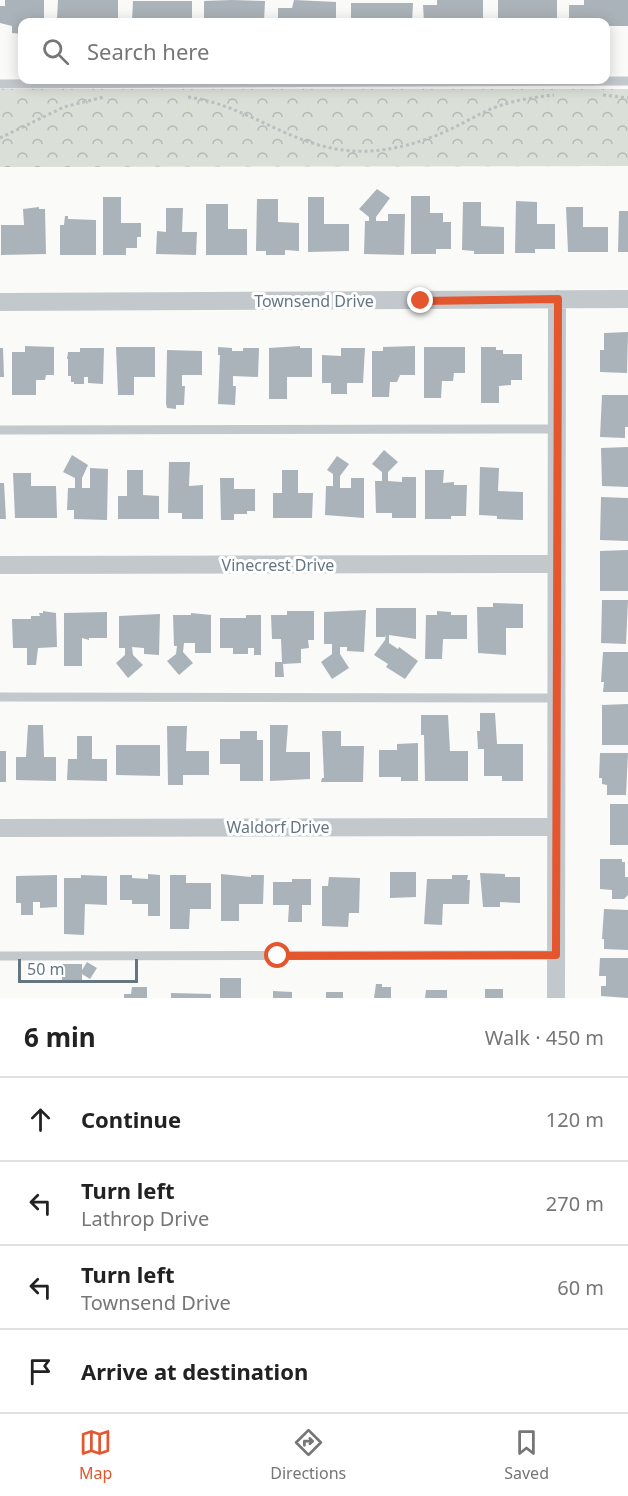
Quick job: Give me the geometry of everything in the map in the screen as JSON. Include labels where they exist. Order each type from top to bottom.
[{"type":"street","points":[[556,998],[558,299]]},
{"type":"street","name":"Townsend Drive","points":[[0,302],[628,299]]},
{"type":"street","name":"Vinecrest Drive","points":[[0,566],[556,564]]},
{"type":"street","name":"Waldorf Drive","points":[[0,828],[556,827]]},
{"type":"lane","points":[[610,81],[628,81]]},
{"type":"lane","points":[[0,84],[18,84]]},
{"type":"lane","points":[[0,430],[557,429]]},
{"type":"lane","points":[[0,697],[556,698]]},
{"type":"lane","points":[[0,956],[556,955]]},
{"type":"path","points":[[178,96],[200,99],[230,108],[300,141],[354,151],[381,150],[408,145],[497,107],[562,94]]},
{"type":"path","points":[[599,95],[628,99]]},
{"type":"path","points":[[0,138],[64,107],[106,97]]},
{"type":"green space","points":[[0,89],[628,89],[628,166],[0,167]]},
{"type":"building","points":[[5,0],[44,0],[44,18],[18,18],[18,34],[12,33],[12,26],[0,23],[0,6],[5,6]]},
{"type":"building","points":[[58,0],[118,0],[118,18],[57,18]]},
{"type":"building","points":[[294,0],[336,2],[336,18],[278,18],[278,8],[292,8]]},
{"type":"building","points":[[437,0],[483,0],[483,18],[424,18],[423,5],[437,5]]},
{"type":"building","points":[[498,0],[557,0],[557,18],[498,18]]},
{"type":"building","points":[[584,0],[628,0],[628,26],[610,26],[610,18],[569,18],[569,5],[584,5]]},
{"type":"building","points":[[133,1],[192,1],[192,18],[132,18]]},
{"type":"building","points":[[204,1],[265,1],[264,18],[204,18]]},
{"type":"building","points":[[351,3],[413,3],[412,18],[351,18]]},
{"type":"building","points":[[377,189],[390,198],[376,217],[376,221],[388,221],[388,214],[405,214],[404,255],[364,254],[365,221],[369,221],[369,217],[359,209]]},
{"type":"building","points":[[411,196],[430,196],[430,213],[443,213],[443,222],[451,222],[451,249],[436,249],[436,254],[411,254]]},
{"type":"building","points":[[103,197],[121,197],[121,223],[141,223],[141,237],[137,237],[137,248],[126,248],[126,255],[103,255]]},
{"type":"building","points":[[308,197],[324,197],[324,224],[349,224],[349,251],[308,252]]},
{"type":"building","points":[[257,199],[278,199],[278,222],[299,223],[299,251],[285,250],[285,255],[266,255],[266,251],[256,251]]},
{"type":"building","points":[[516,201],[537,202],[537,224],[555,224],[555,249],[535,249],[535,253],[515,253]]},
{"type":"building","points":[[463,202],[481,202],[481,226],[504,227],[504,254],[474,254],[474,251],[462,250]]},
{"type":"building","points":[[206,204],[228,204],[228,229],[247,229],[247,255],[206,255]]},
{"type":"building","points":[[39,207],[39,209],[45,209],[46,254],[1,255],[1,225],[24,225],[23,209]]},
{"type":"building","points":[[566,207],[583,207],[583,227],[608,227],[608,252],[568,252]]},
{"type":"building","points":[[166,208],[183,208],[182,232],[197,232],[196,255],[156,254],[157,231],[166,232]]},
{"type":"building","points":[[619,211],[628,211],[628,252],[618,252]]},
{"type":"building","points":[[65,216],[68,216],[68,219],[96,220],[96,255],[60,255],[60,225],[64,225]]},
{"type":"building","points":[[628,332],[627,373],[600,372],[600,350],[604,350],[604,333]]},
{"type":"building","points":[[25,346],[54,347],[54,375],[46,375],[45,380],[36,380],[36,395],[12,395],[12,352],[25,352]]},
{"type":"building","points":[[300,346],[300,348],[312,348],[312,377],[287,377],[287,399],[269,399],[269,348]]},
{"type":"building","points":[[415,346],[415,375],[400,375],[397,382],[390,382],[389,397],[372,397],[372,351],[383,351],[383,347]]},
{"type":"building","points":[[116,347],[155,347],[155,377],[134,377],[134,395],[118,395]]},
{"type":"building","points":[[218,347],[232,348],[232,351],[259,348],[258,377],[233,376],[233,386],[236,386],[235,405],[218,404],[220,355],[218,355]]},
{"type":"building","points":[[424,347],[465,347],[465,373],[454,373],[453,381],[442,381],[441,398],[424,398]]},
{"type":"building","points":[[481,347],[496,347],[496,350],[503,350],[503,354],[522,354],[522,380],[511,380],[511,385],[499,386],[499,403],[481,403]]},
{"type":"building","points":[[0,348],[3,348],[4,377],[0,377]]},
{"type":"building","points":[[80,348],[104,348],[103,384],[88,383],[88,377],[84,377],[84,384],[71,382],[71,376],[68,376],[68,352],[80,352]]},
{"type":"building","points":[[341,348],[365,348],[363,383],[347,383],[347,394],[331,394],[331,383],[322,383],[322,355],[341,356]]},
{"type":"building","points":[[167,350],[202,351],[202,375],[182,375],[182,386],[185,386],[184,405],[176,405],[176,409],[167,408],[166,404]]},
{"type":"building","points":[[602,395],[628,395],[628,427],[625,427],[625,438],[600,437]]},
{"type":"building","points":[[628,447],[628,487],[602,486],[601,448]]},
{"type":"building","points":[[384,450],[398,462],[388,472],[388,481],[402,482],[402,477],[416,477],[416,518],[392,518],[392,513],[376,513],[375,481],[382,481],[382,472],[372,464]]},
{"type":"building","points":[[72,455],[88,465],[82,478],[82,488],[90,488],[90,468],[108,469],[107,520],[74,519],[74,510],[67,510],[68,488],[75,488],[75,478],[63,472]]},
{"type":"building","points":[[337,456],[349,464],[340,476],[340,488],[351,488],[351,478],[364,478],[364,518],[325,515],[326,486],[333,486],[333,474],[327,470]]},
{"type":"building","points":[[169,462],[190,462],[189,486],[203,485],[203,519],[182,519],[182,513],[168,513]]},
{"type":"building","points":[[480,467],[499,468],[498,491],[523,492],[523,520],[497,519],[497,516],[479,515]]},
{"type":"building","points":[[127,470],[143,470],[143,495],[159,496],[159,519],[118,519],[118,496],[127,496]]},
{"type":"building","points":[[282,470],[298,470],[298,493],[313,493],[312,518],[273,518],[273,493],[282,493]]},
{"type":"building","points":[[425,470],[444,470],[443,483],[454,482],[454,485],[467,485],[466,516],[451,516],[451,519],[425,519]]},
{"type":"building","points":[[13,473],[31,473],[31,486],[56,486],[57,518],[15,518]]},
{"type":"building","points":[[220,478],[234,478],[234,489],[255,489],[255,511],[247,511],[247,514],[234,514],[234,520],[221,520]]},
{"type":"building","points":[[0,483],[4,483],[6,519],[0,519]]},
{"type":"building","points":[[601,497],[628,498],[628,541],[600,540]]},
{"type":"building","points":[[628,550],[628,591],[600,591],[600,551]]},
{"type":"building","points":[[602,600],[628,600],[626,644],[601,643]]},
{"type":"building","points":[[493,603],[523,604],[523,628],[506,628],[506,655],[478,653],[477,607],[493,607]]},
{"type":"building","points":[[376,608],[416,608],[416,639],[389,635],[389,643],[398,649],[399,647],[418,661],[405,679],[386,667],[388,664],[374,655],[386,635],[376,637]]},
{"type":"building","points":[[366,610],[364,652],[347,651],[347,647],[340,647],[340,654],[349,668],[332,679],[321,662],[332,654],[332,644],[324,644],[324,612]]},
{"type":"building","points":[[43,611],[56,613],[57,647],[38,648],[36,665],[27,665],[27,648],[13,648],[12,619],[31,619],[31,616],[40,616],[39,613]]},
{"type":"building","points":[[287,611],[314,611],[314,640],[308,640],[309,648],[301,649],[301,663],[283,664],[284,677],[275,677],[275,662],[282,662],[281,639],[272,639],[271,615],[287,615]]},
{"type":"building","points":[[437,611],[451,612],[451,615],[467,615],[467,639],[443,639],[442,659],[425,659],[426,615],[437,615]]},
{"type":"building","points":[[107,612],[107,638],[89,638],[89,640],[82,638],[82,666],[64,666],[64,613]]},
{"type":"building","points":[[191,613],[211,615],[211,653],[195,653],[195,643],[184,643],[183,652],[193,663],[179,675],[167,661],[176,654],[173,615],[191,615]]},
{"type":"building","points":[[160,614],[159,655],[144,654],[144,648],[132,647],[133,655],[143,665],[128,678],[116,663],[125,655],[125,648],[119,648],[119,616]]},
{"type":"building","points":[[246,615],[261,615],[261,655],[254,655],[254,648],[248,648],[248,654],[233,654],[233,648],[220,648],[220,618],[246,618]]},
{"type":"building","points":[[603,652],[628,652],[628,692],[603,692],[604,682],[601,682]]},
{"type":"building","points":[[628,704],[628,745],[602,745],[602,705]]},
{"type":"building","points":[[480,713],[495,713],[497,744],[523,744],[523,781],[502,781],[502,776],[484,776],[484,749],[478,749],[477,731],[480,731]]},
{"type":"building","points":[[421,715],[448,715],[450,751],[468,751],[468,781],[425,781]]},
{"type":"building","points":[[28,725],[43,725],[44,757],[56,757],[56,781],[16,780],[16,757],[26,757]]},
{"type":"building","points":[[270,725],[288,725],[286,752],[310,752],[310,779],[270,781]]},
{"type":"building","points":[[167,726],[187,726],[186,751],[209,751],[209,775],[183,775],[183,785],[168,785]]},
{"type":"building","points":[[240,731],[257,731],[257,740],[263,740],[263,781],[240,781],[240,764],[220,764],[220,739],[240,739]]},
{"type":"building","points":[[322,731],[341,731],[341,746],[364,746],[363,782],[321,782],[324,778]]},
{"type":"building","points":[[77,736],[92,736],[92,759],[107,759],[107,781],[67,780],[68,759],[77,759]]},
{"type":"building","points":[[418,743],[418,781],[401,781],[401,777],[379,777],[379,750],[397,750],[397,744]]},
{"type":"building","points":[[116,745],[160,745],[160,776],[116,775]]},
{"type":"building","points":[[0,751],[6,751],[6,782],[0,782]]},
{"type":"building","points":[[600,753],[628,753],[626,795],[607,795],[607,785],[602,784],[602,778],[599,778]]},
{"type":"building","points":[[610,804],[628,804],[628,845],[610,845]]},
{"type":"building","points":[[600,859],[622,859],[622,862],[625,862],[628,895],[624,899],[612,899],[612,890],[600,889]]},
{"type":"building","points":[[390,872],[416,872],[416,897],[390,898]]},
{"type":"building","points":[[480,873],[520,877],[520,903],[500,902],[500,907],[483,907]]},
{"type":"building","points":[[148,874],[160,875],[160,916],[148,916],[148,904],[132,904],[132,900],[120,900],[120,875],[148,879]]},
{"type":"building","points":[[221,874],[251,877],[251,875],[264,875],[263,904],[239,904],[239,921],[221,921]]},
{"type":"building","points":[[57,875],[57,907],[40,908],[40,902],[33,902],[33,915],[21,915],[21,903],[16,903],[16,876]]},
{"type":"building","points":[[81,875],[107,876],[107,905],[85,904],[84,935],[64,934],[64,878],[81,878]]},
{"type":"building","points":[[170,875],[186,875],[186,883],[211,883],[211,909],[190,909],[189,929],[170,929]]},
{"type":"building","points":[[452,875],[468,875],[467,880],[470,880],[469,904],[443,904],[442,925],[424,924],[427,879],[452,879]]},
{"type":"building","points":[[329,877],[360,878],[359,913],[349,913],[348,927],[322,926],[322,886],[328,886]]},
{"type":"building","points":[[292,879],[311,879],[311,905],[302,905],[302,922],[288,922],[289,905],[273,905],[273,882],[292,882]]},
{"type":"building","points":[[604,909],[628,910],[628,950],[604,949],[604,939],[602,939]]},
{"type":"building","points":[[600,958],[628,958],[628,998],[601,996],[601,986],[606,986],[606,976],[599,976]]},
{"type":"building","points":[[87,962],[97,968],[90,979],[82,974],[82,983],[62,983],[62,964],[82,964],[82,970]]},
{"type":"building","points":[[220,978],[241,978],[241,998],[220,998]]},
{"type":"building","points":[[376,984],[391,987],[391,998],[374,998]]},
{"type":"building","points":[[132,987],[147,987],[147,998],[124,998],[124,994],[131,994]]},
{"type":"building","points":[[485,989],[503,989],[503,998],[485,998]]},
{"type":"building","points":[[426,990],[447,990],[447,998],[425,998]]},
{"type":"building","points":[[273,991],[292,992],[292,998],[273,998]]},
{"type":"building","points":[[326,992],[343,992],[343,998],[326,998]]},
{"type":"building","points":[[171,993],[211,994],[211,998],[171,998]]},
{"type":"route","points":[[278,956],[556,955],[558,299],[421,301]]}]
